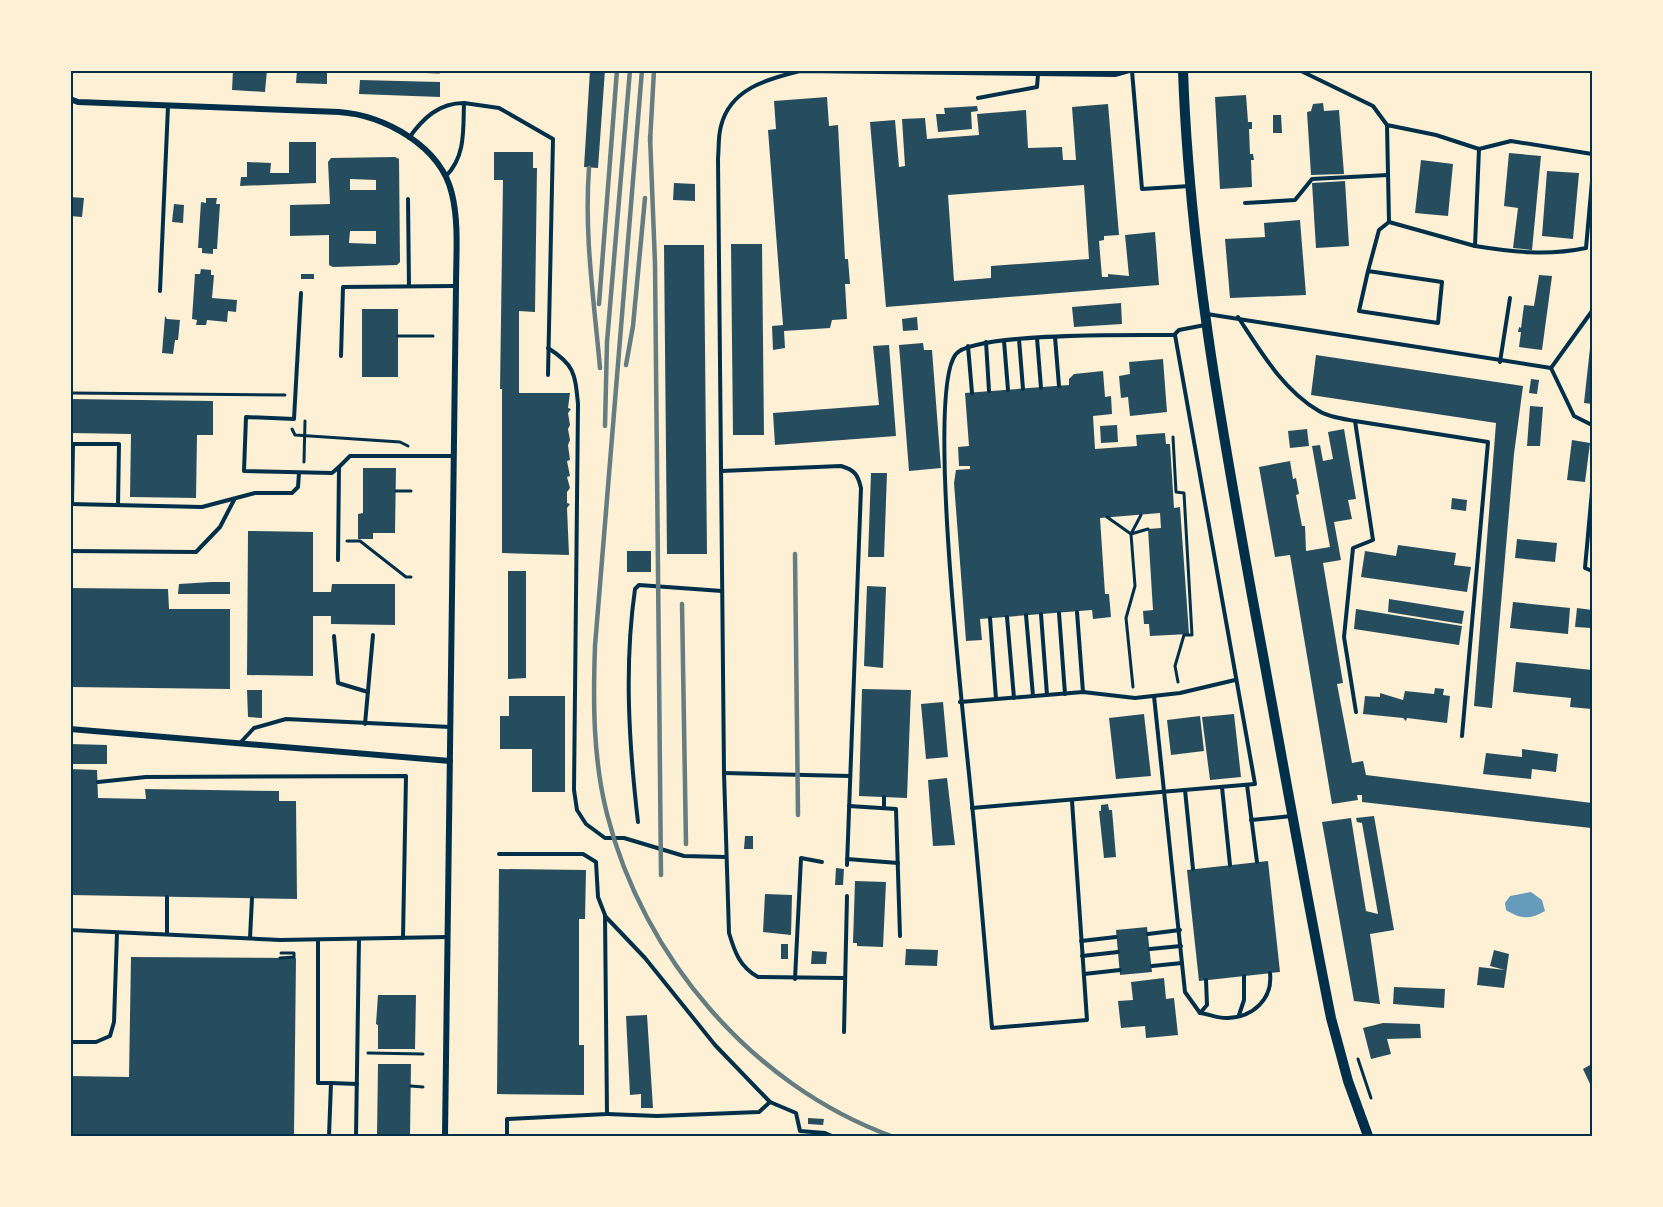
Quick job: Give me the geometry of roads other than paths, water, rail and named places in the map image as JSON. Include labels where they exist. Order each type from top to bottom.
[{"type":"main road","points":[[1183,70],[1190,186],[1205,320],[1331,1018],[1348,1081],[1368,1137]]},
{"type":"street","points":[[70,99],[78,102],[351,113],[389,124],[436,162],[446,176],[455,210],[456,286],[445,1137]]},
{"type":"street","points":[[70,729],[450,761]]},
{"type":"lane","points":[[1299,70],[1373,106],[1387,124],[1389,222]]},
{"type":"lane","points":[[844,978],[758,977],[746,970],[735,953],[728,915],[724,773],[718,159],[721,125],[735,98],[761,81],[800,72],[995,72],[1116,75],[1133,71],[1142,189],[1190,186]]},
{"type":"lane","points":[[978,98],[1037,87],[1038,74]]},
{"type":"lane","points":[[409,138],[421,121],[436,109],[453,103],[464,103],[499,108],[553,139],[548,375]]},
{"type":"lane","points":[[446,176],[455,167],[461,154],[464,103]]},
{"type":"lane","points":[[160,291],[168,106]]},
{"type":"lane","points":[[1387,124],[1436,135],[1479,149],[1511,141],[1593,154]]},
{"type":"lane","points":[[1474,246],[1479,149]]},
{"type":"lane","points":[[1245,203],[1295,200],[1312,179],[1388,175]]},
{"type":"lane","points":[[1389,222],[1474,246],[1525,254],[1557,254],[1586,248],[1593,181]]},
{"type":"lane","points":[[408,199],[409,286]]},
{"type":"lane","points":[[1368,271],[1442,282],[1438,323],[1359,310],[1368,271],[1379,230],[1389,222]]},
{"type":"lane","points":[[341,356],[343,287],[456,286]]},
{"type":"lane","points":[[301,293],[294,419],[246,417],[244,471],[332,473],[350,456],[454,456]]},
{"type":"lane","points":[[1500,362],[1510,298]]},
{"type":"lane","points":[[1551,368],[1593,312]]},
{"type":"lane","points":[[1238,317],[1274,371],[1320,412],[1354,422],[1488,442],[1462,736]]},
{"type":"lane","points":[[1072,801],[1087,1020],[992,1028],[960,702],[950,562],[945,416],[947,372],[956,353],[968,346],[986,342],[1019,339],[1174,334],[1205,320],[1238,317],[1500,362],[1551,368]]},
{"type":"lane","points":[[972,808],[1255,784],[1235,680],[1205,496],[1174,334]]},
{"type":"lane","points":[[1055,337],[1059,386]]},
{"type":"lane","points":[[1037,338],[1041,388]]},
{"type":"lane","points":[[1019,339],[1023,389]]},
{"type":"lane","points":[[1004,341],[1008,390]]},
{"type":"lane","points":[[986,342],[989,392]]},
{"type":"lane","points":[[968,346],[972,393]]},
{"type":"lane","points":[[548,348],[567,360],[575,375],[578,404],[574,790],[577,810],[586,824],[605,838],[624,838],[684,856],[726,857]]},
{"type":"lane","points":[[1551,368],[1574,417],[1593,425]]},
{"type":"lane","points":[[1354,422],[1373,540],[1353,548],[1344,637],[1356,712]]},
{"type":"lane","points":[[118,505],[119,444],[73,444],[71,504],[202,507],[255,493],[292,493],[298,487],[302,473]]},
{"type":"lane","points":[[721,471],[841,466],[852,469],[859,476],[861,488],[847,865]]},
{"type":"lane","points":[[338,560],[339,467]]},
{"type":"lane","points":[[1593,491],[1585,568],[1593,571]]},
{"type":"lane","points":[[70,551],[196,552],[220,527],[235,500]]},
{"type":"lane","points":[[638,822],[629,752],[629,675],[635,589],[639,585],[722,591]]},
{"type":"lane","points":[[1077,612],[1083,692]]},
{"type":"lane","points":[[1059,613],[1065,694]]},
{"type":"lane","points":[[1041,614],[1047,695]]},
{"type":"lane","points":[[1026,615],[1032,696]]},
{"type":"lane","points":[[1008,617],[1014,698]]},
{"type":"lane","points":[[990,618],[996,699]]},
{"type":"lane","points":[[365,724],[373,635]]},
{"type":"lane","points":[[334,636],[338,683],[368,692]]},
{"type":"lane","points":[[960,702],[1083,692],[1135,698],[1180,693],[1235,680]]},
{"type":"lane","points":[[1154,696],[1166,792],[1185,992],[1200,1012],[1227,1018],[1238,1016],[1251,1013],[1267,997],[1272,984],[1270,973]]},
{"type":"lane","points":[[239,744],[254,728],[286,719],[451,728]]},
{"type":"lane","points":[[724,773],[850,776]]},
{"type":"lane","points":[[98,782],[146,777],[406,776],[403,938]]},
{"type":"lane","points":[[1247,785],[1257,862]]},
{"type":"lane","points":[[1222,787],[1230,865]]},
{"type":"lane","points":[[1185,790],[1193,869]]},
{"type":"lane","points":[[884,797],[884,808]]},
{"type":"lane","points":[[849,806],[896,809],[900,936]]},
{"type":"lane","points":[[1251,820],[1293,816]]},
{"type":"lane","points":[[499,854],[583,854],[596,861],[598,897],[605,915],[607,1114]]},
{"type":"lane","points":[[795,979],[801,858],[822,862]]},
{"type":"lane","points":[[847,859],[898,863]]},
{"type":"lane","points":[[844,1032],[847,896]]},
{"type":"lane","points":[[167,897],[167,933]]},
{"type":"lane","points":[[250,938],[252,898]]},
{"type":"lane","points":[[605,915],[645,958],[715,1045],[770,1102],[796,1113],[800,1131],[832,1137]]},
{"type":"lane","points":[[70,930],[318,940],[448,937]]},
{"type":"lane","points":[[1148,934],[1180,930]]},
{"type":"lane","points":[[70,1042],[96,1042],[110,1036],[114,1022],[117,933]]},
{"type":"lane","points":[[1082,941],[1116,937]]},
{"type":"lane","points":[[356,1137],[359,939]]},
{"type":"lane","points":[[318,940],[318,1083],[357,1084]]},
{"type":"lane","points":[[1150,949],[1181,946]]},
{"type":"lane","points":[[1082,956],[1118,952]]},
{"type":"lane","points":[[1152,966],[1182,963]]},
{"type":"lane","points":[[1084,974],[1120,970]]},
{"type":"lane","points":[[1238,1016],[1244,1000],[1244,976]]},
{"type":"lane","points":[[1200,1012],[1207,1005],[1206,980]]},
{"type":"lane","points":[[329,1137],[331,1083]]},
{"type":"lane","points":[[507,1137],[507,1119],[607,1114],[657,1116],[759,1112],[770,1102]]},
{"type":"water","points":[[1531,892],[1542,900],[1545,911],[1535,916],[1525,917],[1506,910],[1505,903],[1510,896]]},
{"type":"railway","points":[[599,304],[617,70]]},
{"type":"railway","points":[[605,426],[607,342],[630,70]]},
{"type":"railway","points":[[642,70],[595,646],[595,730],[602,793],[624,867],[647,917],[676,965],[710,1009],[750,1049],[793,1084],[840,1113],[891,1136]]},
{"type":"railway","points":[[650,142],[654,70]]},
{"type":"railway","points":[[650,136],[655,263],[661,875]]},
{"type":"railway","points":[[589,168],[589,243],[600,368]]},
{"type":"railway","points":[[626,365],[633,326],[645,198]]},
{"type":"railway","points":[[795,554],[798,815]]},
{"type":"railway","points":[[682,604],[686,844]]}]
